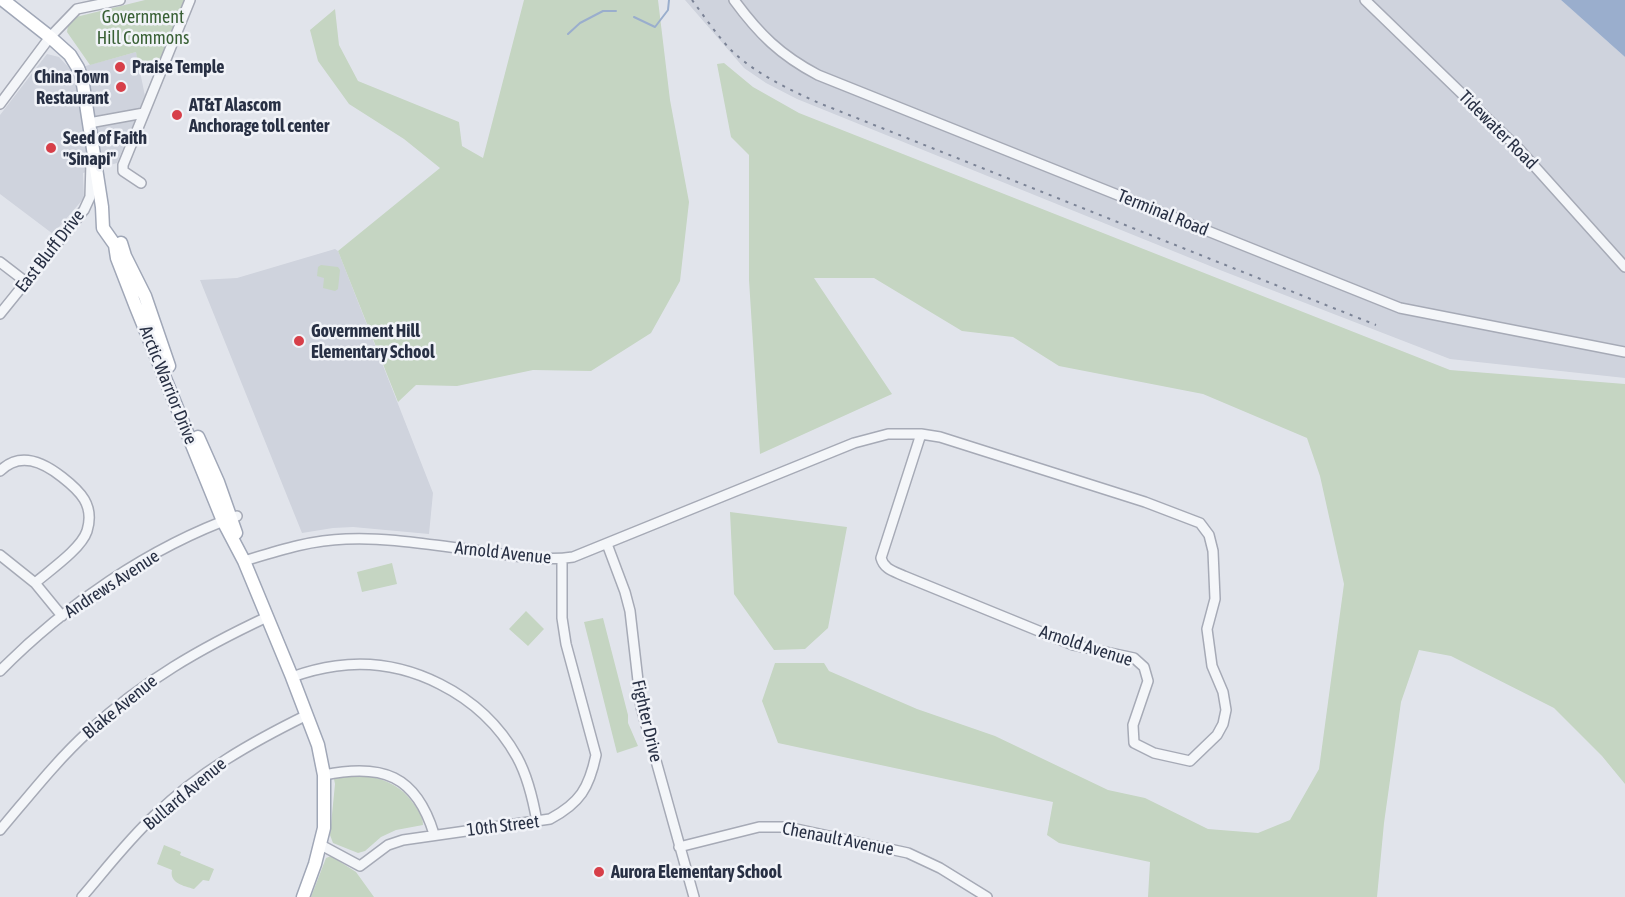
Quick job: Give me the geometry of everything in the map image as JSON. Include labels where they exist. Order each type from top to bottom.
[{"type":"main road","name":"Arctic Warrior Drive","points":[[3,0],[70,55],[82,78],[102,207],[103,228],[115,245],[117,258],[230,518],[244,561],[318,745],[324,775],[326,811],[321,845],[303,897]]},
{"type":"street","points":[[0,104],[76,5],[120,0]]},
{"type":"street","points":[[141,183],[123,171],[123,165],[190,0]]},
{"type":"street","name":"Terminal Road","points":[[734,0],[753,26],[774,47],[794,62],[818,75],[1400,308],[1625,352]]},
{"type":"street","name":"Tidewater Road","points":[[1365,0],[1519,149],[1625,267]]},
{"type":"street","points":[[89,123],[144,113]]},
{"type":"street","name":"East Bluff Drive","points":[[0,314],[79,218],[89,202],[92,148]]},
{"type":"street","points":[[0,262],[26,282]]},
{"type":"street","name":"Arnold Avenue","points":[[244,561],[292,546],[346,539],[398,542],[562,559],[607,544],[854,443],[888,434],[921,434],[940,437],[1145,502],[1200,524],[1209,535],[1213,551],[1215,599],[1207,629],[1212,666],[1223,692],[1226,710],[1217,735],[1190,761],[1154,753],[1134,743],[1133,724],[1148,681],[1144,667],[1134,658],[1073,645],[887,569],[880,558],[921,434]]},
{"type":"street","points":[[0,471],[10,463],[21,460],[30,459],[40,462],[80,491],[86,501],[88,522],[81,542],[35,583]]},
{"type":"street","name":"Andrews Avenue","points":[[0,671],[62,616],[132,568],[175,544],[230,518]]},
{"type":"street","name":"Fighter Drive","points":[[607,544],[630,611],[642,707],[694,897]]},
{"type":"street","points":[[0,555],[35,583],[62,616]]},
{"type":"street","name":"10th Street","points":[[321,845],[360,866],[388,845],[403,840],[550,819],[569,809],[579,799],[592,772],[596,755],[566,644],[562,618],[562,559]]},
{"type":"street","name":"Blake Avenue","points":[[0,831],[71,748],[127,698],[210,644],[267,617]]},
{"type":"street","points":[[292,677],[337,665],[366,664],[392,667],[420,675],[445,686],[470,702],[504,738],[517,757],[532,791],[537,822]]},
{"type":"street","name":"Bullard Avenue","points":[[82,897],[130,841],[175,797],[222,761],[307,715]]},
{"type":"street","points":[[324,775],[365,770],[397,780],[407,787],[422,804],[434,834]]},
{"type":"street","name":"Chenault Avenue","points":[[679,847],[759,827],[787,827],[908,853],[940,868],[987,897]]},
{"type":"shaded area","points":[[685,0],[1561,0],[1625,57],[1625,378],[1450,359],[1220,270],[797,99],[766,83],[744,68]]},
{"type":"shaded area","points":[[136,52],[145,96],[117,163],[83,173],[84,198],[53,234],[0,194],[0,115],[47,54],[59,57],[71,70]]},
{"type":"shaded area","name":"Government Hill Elementary School","points":[[335,249],[338,251],[433,493],[429,534],[353,527],[302,533],[200,280],[237,278]]},
{"type":"green space","name":"Government Hill Commons","points":[[145,0],[185,0],[161,58],[138,64],[136,52],[90,65],[67,32],[68,25],[76,17]]},
{"type":"green space","points":[[524,0],[658,0],[670,100],[689,202],[680,281],[651,333],[591,371],[533,370],[457,386],[416,385],[398,402],[338,251],[440,168],[404,139],[349,104],[318,61],[310,30],[335,9],[339,45],[358,81],[459,122],[462,146],[483,158]]},
{"type":"green space","points":[[724,63],[753,87],[799,113],[1450,370],[1625,384],[1625,784],[1602,756],[1554,708],[1451,656],[1419,650],[1401,702],[1384,823],[1377,897],[1148,897],[1150,862],[1059,843],[1047,835],[1053,802],[778,743],[762,701],[775,663],[824,663],[829,671],[917,709],[995,736],[1108,790],[1145,798],[1208,829],[1258,833],[1290,820],[1319,769],[1344,584],[1320,476],[1307,438],[1203,394],[1059,366],[1013,337],[962,331],[874,278],[814,278],[892,394],[760,454],[749,280],[749,155],[731,137],[717,64]]},
{"type":"green space","points":[[321,265],[338,267],[340,270],[338,289],[335,291],[323,288],[324,278],[317,276],[318,267]]},
{"type":"green space","points":[[730,512],[847,527],[828,628],[805,649],[774,650],[734,594]]},
{"type":"green space","points":[[392,563],[397,584],[362,592],[357,572]]},
{"type":"green space","points":[[526,611],[544,629],[528,646],[509,629]]},
{"type":"green space","points":[[603,618],[628,715],[628,723],[638,746],[617,753],[584,622]]},
{"type":"green space","points":[[349,774],[377,778],[400,789],[418,810],[423,825],[396,830],[381,837],[365,851],[358,853],[333,843],[330,835],[334,779]]},
{"type":"green space","points":[[164,845],[181,852],[180,855],[214,869],[209,881],[203,880],[194,889],[175,881],[172,870],[157,864]]},
{"type":"green space","points":[[331,856],[356,872],[374,897],[311,897],[326,858]]},
{"type":"water","points":[[1561,0],[1625,0],[1625,57]]},
{"type":"waterway","points":[[634,17],[655,27],[668,10],[669,0]]},
{"type":"waterway","points":[[568,34],[580,23],[603,11],[616,11]]},
{"type":"railway","points":[[692,0],[739,58],[795,92],[1376,325]]},
{"type":"place","name":"Praise Temple","points":[[120,67]]},
{"type":"place","name":"China Town Restaurant","points":[[121,87]]},
{"type":"place","name":"AT&T Alascom Anchorage toll center","points":[[177,115]]},
{"type":"place","name":"Seed of Faith \"Sinapi\"","points":[[51,148]]},
{"type":"place","name":"Government Hill Elementary School","points":[[299,341]]},
{"type":"place","name":"Aurora Elementary School","points":[[599,872]]}]
